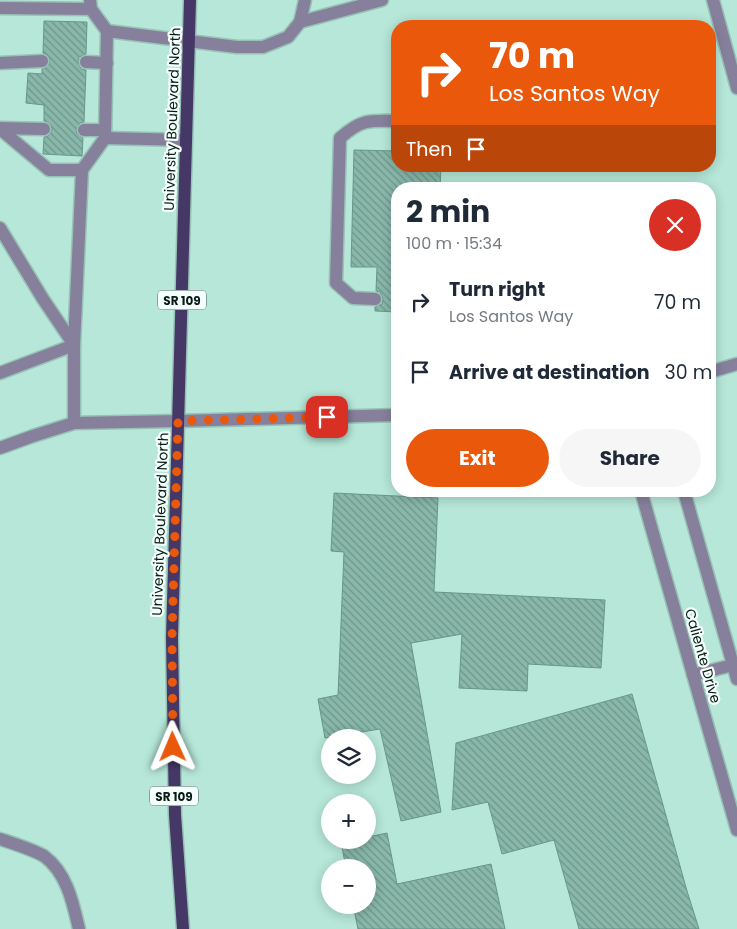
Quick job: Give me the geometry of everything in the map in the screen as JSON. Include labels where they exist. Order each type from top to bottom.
[{"type":"main road","name":"University Boulevard North","points":[[183,929],[174,815],[172,638],[190,0]]},
{"type":"street","points":[[107,31],[237,47],[263,47],[288,37],[300,22],[305,0]]},
{"type":"street","points":[[300,22],[382,0]]},
{"type":"street","points":[[713,0],[737,88]]},
{"type":"street","points":[[0,8],[91,4],[107,31],[105,134],[82,170],[74,345],[74,423]]},
{"type":"street","points":[[0,63],[42,61]]},
{"type":"street","points":[[86,62],[106,63]]},
{"type":"street","points":[[375,299],[352,298],[336,284],[340,138],[354,126],[373,120],[391,121]]},
{"type":"street","points":[[0,129],[49,170],[82,170]]},
{"type":"street","points":[[0,129],[44,129]]},
{"type":"street","points":[[84,130],[105,134],[186,140]]},
{"type":"street","points":[[0,228],[43,300],[74,345]]},
{"type":"street","points":[[0,373],[74,345]]},
{"type":"street","points":[[716,370],[737,364]]},
{"type":"street","points":[[0,448],[74,423],[391,415]]},
{"type":"street","name":"Caliente Drive","points":[[643,497],[737,830]]},
{"type":"street","name":"Caliente Drive","points":[[686,497],[737,679]]},
{"type":"street","points":[[693,675],[733,665]]},
{"type":"street","points":[[0,838],[44,856],[62,875],[73,901],[79,929]]},
{"type":"building","points":[[44,21],[87,22],[86,54],[79,57],[78,62],[81,69],[86,70],[84,122],[80,123],[76,130],[77,134],[83,138],[82,156],[43,154],[44,137],[48,136],[52,130],[51,125],[44,121],[44,105],[26,103],[28,73],[42,74],[42,69],[49,64],[49,57],[43,53]]},
{"type":"building","points":[[354,150],[391,151],[391,172],[441,172],[440,182],[391,182],[391,312],[375,311],[375,307],[382,304],[383,299],[380,292],[376,291],[377,267],[351,267]]},
{"type":"building","points":[[334,493],[438,498],[434,592],[605,600],[601,668],[528,664],[527,691],[459,688],[462,634],[411,643],[441,812],[401,821],[380,729],[323,729],[318,699],[338,695],[344,552],[331,551]]},
{"type":"building","points":[[632,694],[699,929],[579,929],[554,840],[502,854],[488,802],[452,810],[456,743]]},
{"type":"building","points":[[387,833],[397,884],[491,864],[505,929],[358,929],[355,914],[376,914],[376,859],[344,859],[342,849],[376,849],[376,835]]},
{"type":"route","points":[[173,747],[172,638],[178,421],[327,417]]}]
